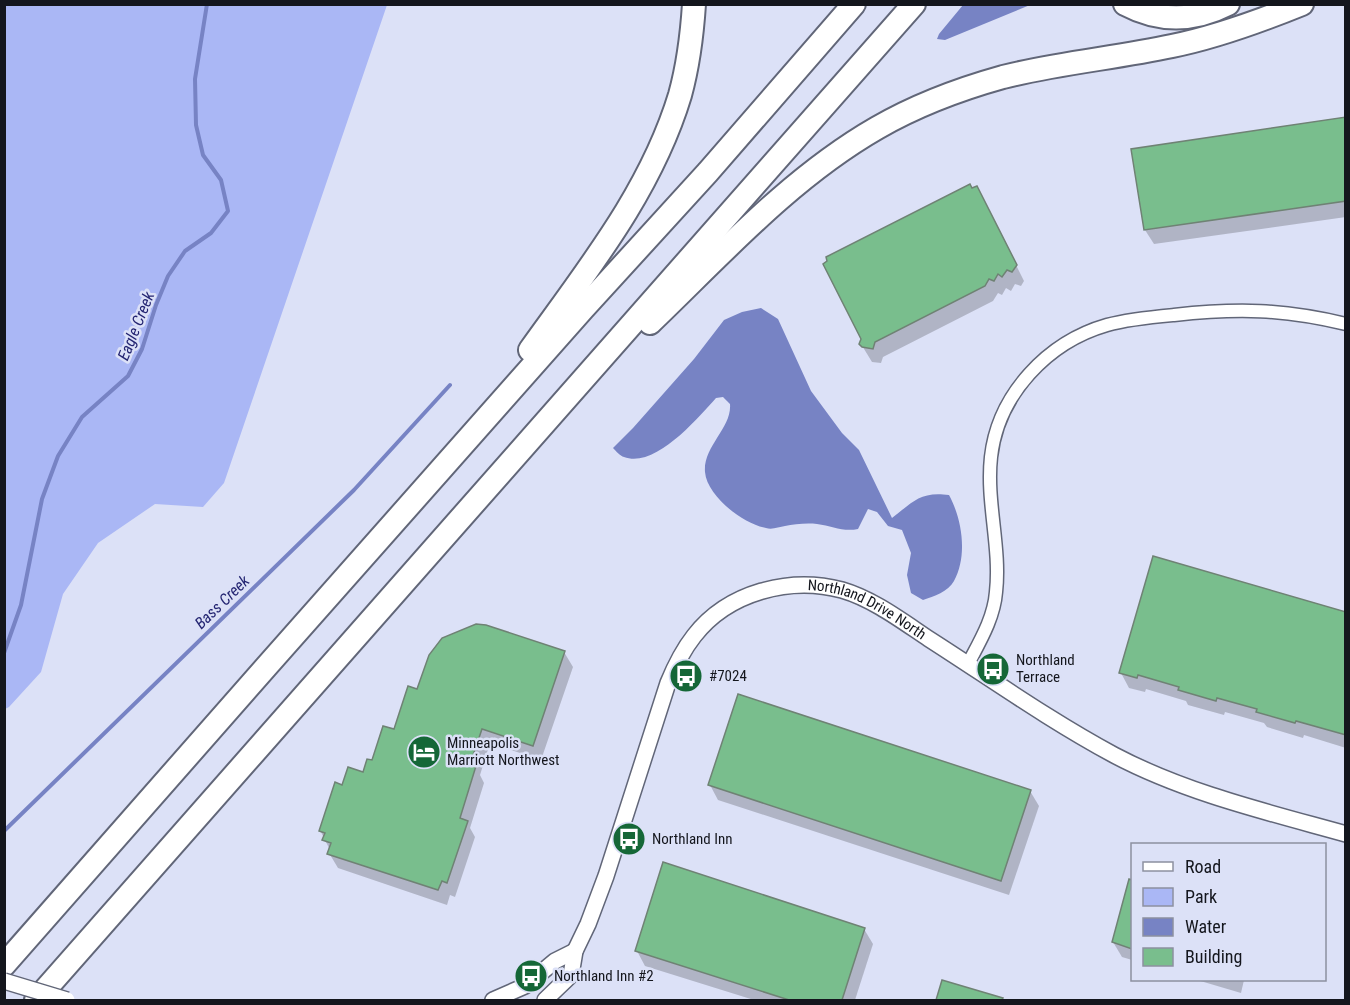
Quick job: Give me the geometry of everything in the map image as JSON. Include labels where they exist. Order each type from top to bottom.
[{"type":"highway","points":[[456,454],[612,234],[645,179],[664,139],[680,94],[689,52],[694,4]]},
{"type":"highway","points":[[4,965],[583,309],[708,172],[854,4]]},
{"type":"highway","points":[[36,1000],[914,4]]},
{"type":"highway","points":[[1125,4],[1153,16],[1176,18],[1204,15],[1228,4]]},
{"type":"highway","points":[[542,425],[783,196],[825,163],[875,129],[939,99],[1003,77],[1174,46],[1225,32],[1302,4]]},
{"type":"highway","points":[[56,1000],[90,947],[157,862]]},
{"type":"street","points":[[968,664],[989,622],[996,595],[998,571],[989,489],[994,439],[1015,392],[1041,362],[1078,337],[1106,325],[1133,319],[1217,311],[1272,310],[1346,324]]},
{"type":"street","name":"Northland Drive North","points":[[545,1000],[571,975],[574,951],[597,902],[676,664],[695,634],[721,611],[739,600],[772,588],[800,584],[843,590],[876,605],[1066,729],[1116,756],[1159,776],[1224,799],[1346,834]]},
{"type":"street","points":[[499,999],[525,987],[555,961],[574,951]]},
{"type":"street","points":[[4,981],[67,1000]]},
{"type":"green space","points":[[5,4],[387,5],[224,483],[203,507],[155,504],[98,543],[63,594],[41,672],[5,709]]},
{"type":"water","points":[[963,5],[1030,5],[945,40],[937,39]]},
{"type":"water","points":[[761,308],[778,319],[811,391],[842,433],[859,450],[892,518],[924,496],[949,495],[960,526],[962,549],[954,581],[944,591],[923,600],[911,593],[907,575],[911,553],[902,530],[888,526],[877,512],[868,509],[858,529],[853,530],[809,524],[771,529],[747,521],[728,508],[712,490],[705,472],[708,454],[727,421],[729,413],[730,404],[723,397],[716,398],[675,440],[649,456],[636,459],[624,457],[613,448],[694,359],[724,320],[742,312]]},
{"type":"building","points":[[1346,117],[1346,201],[1144,230],[1131,149]]},
{"type":"building","points":[[970,184],[972,188],[977,186],[1017,265],[1012,272],[1007,270],[1002,277],[998,274],[994,281],[989,279],[985,286],[875,342],[873,349],[862,347],[859,344],[861,339],[823,264],[827,261],[826,257]]},
{"type":"building","points":[[1153,556],[1346,612],[1346,735],[1256,712],[1257,709],[1217,698],[1216,701],[1138,675],[1137,678],[1119,673]]},
{"type":"building","name":"Minneapolis Marriott Northwest","points":[[476,624],[486,625],[565,651],[533,746],[482,729],[470,764],[476,766],[460,818],[468,821],[447,883],[442,881],[438,890],[327,854],[331,843],[322,840],[325,833],[319,831],[335,782],[342,785],[348,767],[363,772],[367,759],[372,760],[383,726],[394,729],[408,686],[417,689],[429,655],[442,638]]},
{"type":"building","points":[[738,694],[1031,790],[1001,881],[708,785]]},
{"type":"building","points":[[663,862],[865,928],[842,1000],[789,1000],[635,951]]},
{"type":"building","points":[[1129,879],[1131,880],[1131,949],[1112,942]]},
{"type":"building","points":[[942,980],[1003,998],[1002,1000],[936,1000]]},
{"type":"waterway","name":"Eagle Creek","points":[[4,653],[21,605],[42,499],[58,456],[82,417],[128,376],[142,349],[168,276],[185,251],[211,233],[228,211],[221,180],[203,155],[196,125],[195,79],[207,4]]},
{"type":"waterway","name":"Bass Creek","points":[[4,831],[354,490],[450,385]]},
{"type":"place","name":"Northland Terrace","points":[[993,669]]},
{"type":"place","name":"#7024","points":[[686,676]]},
{"type":"place","name":"Minneapolis Marriott Northwest","points":[[424,752]]},
{"type":"place","name":"Northland Inn","points":[[629,839]]},
{"type":"place","name":"Northland Inn #2","points":[[531,976]]}]
